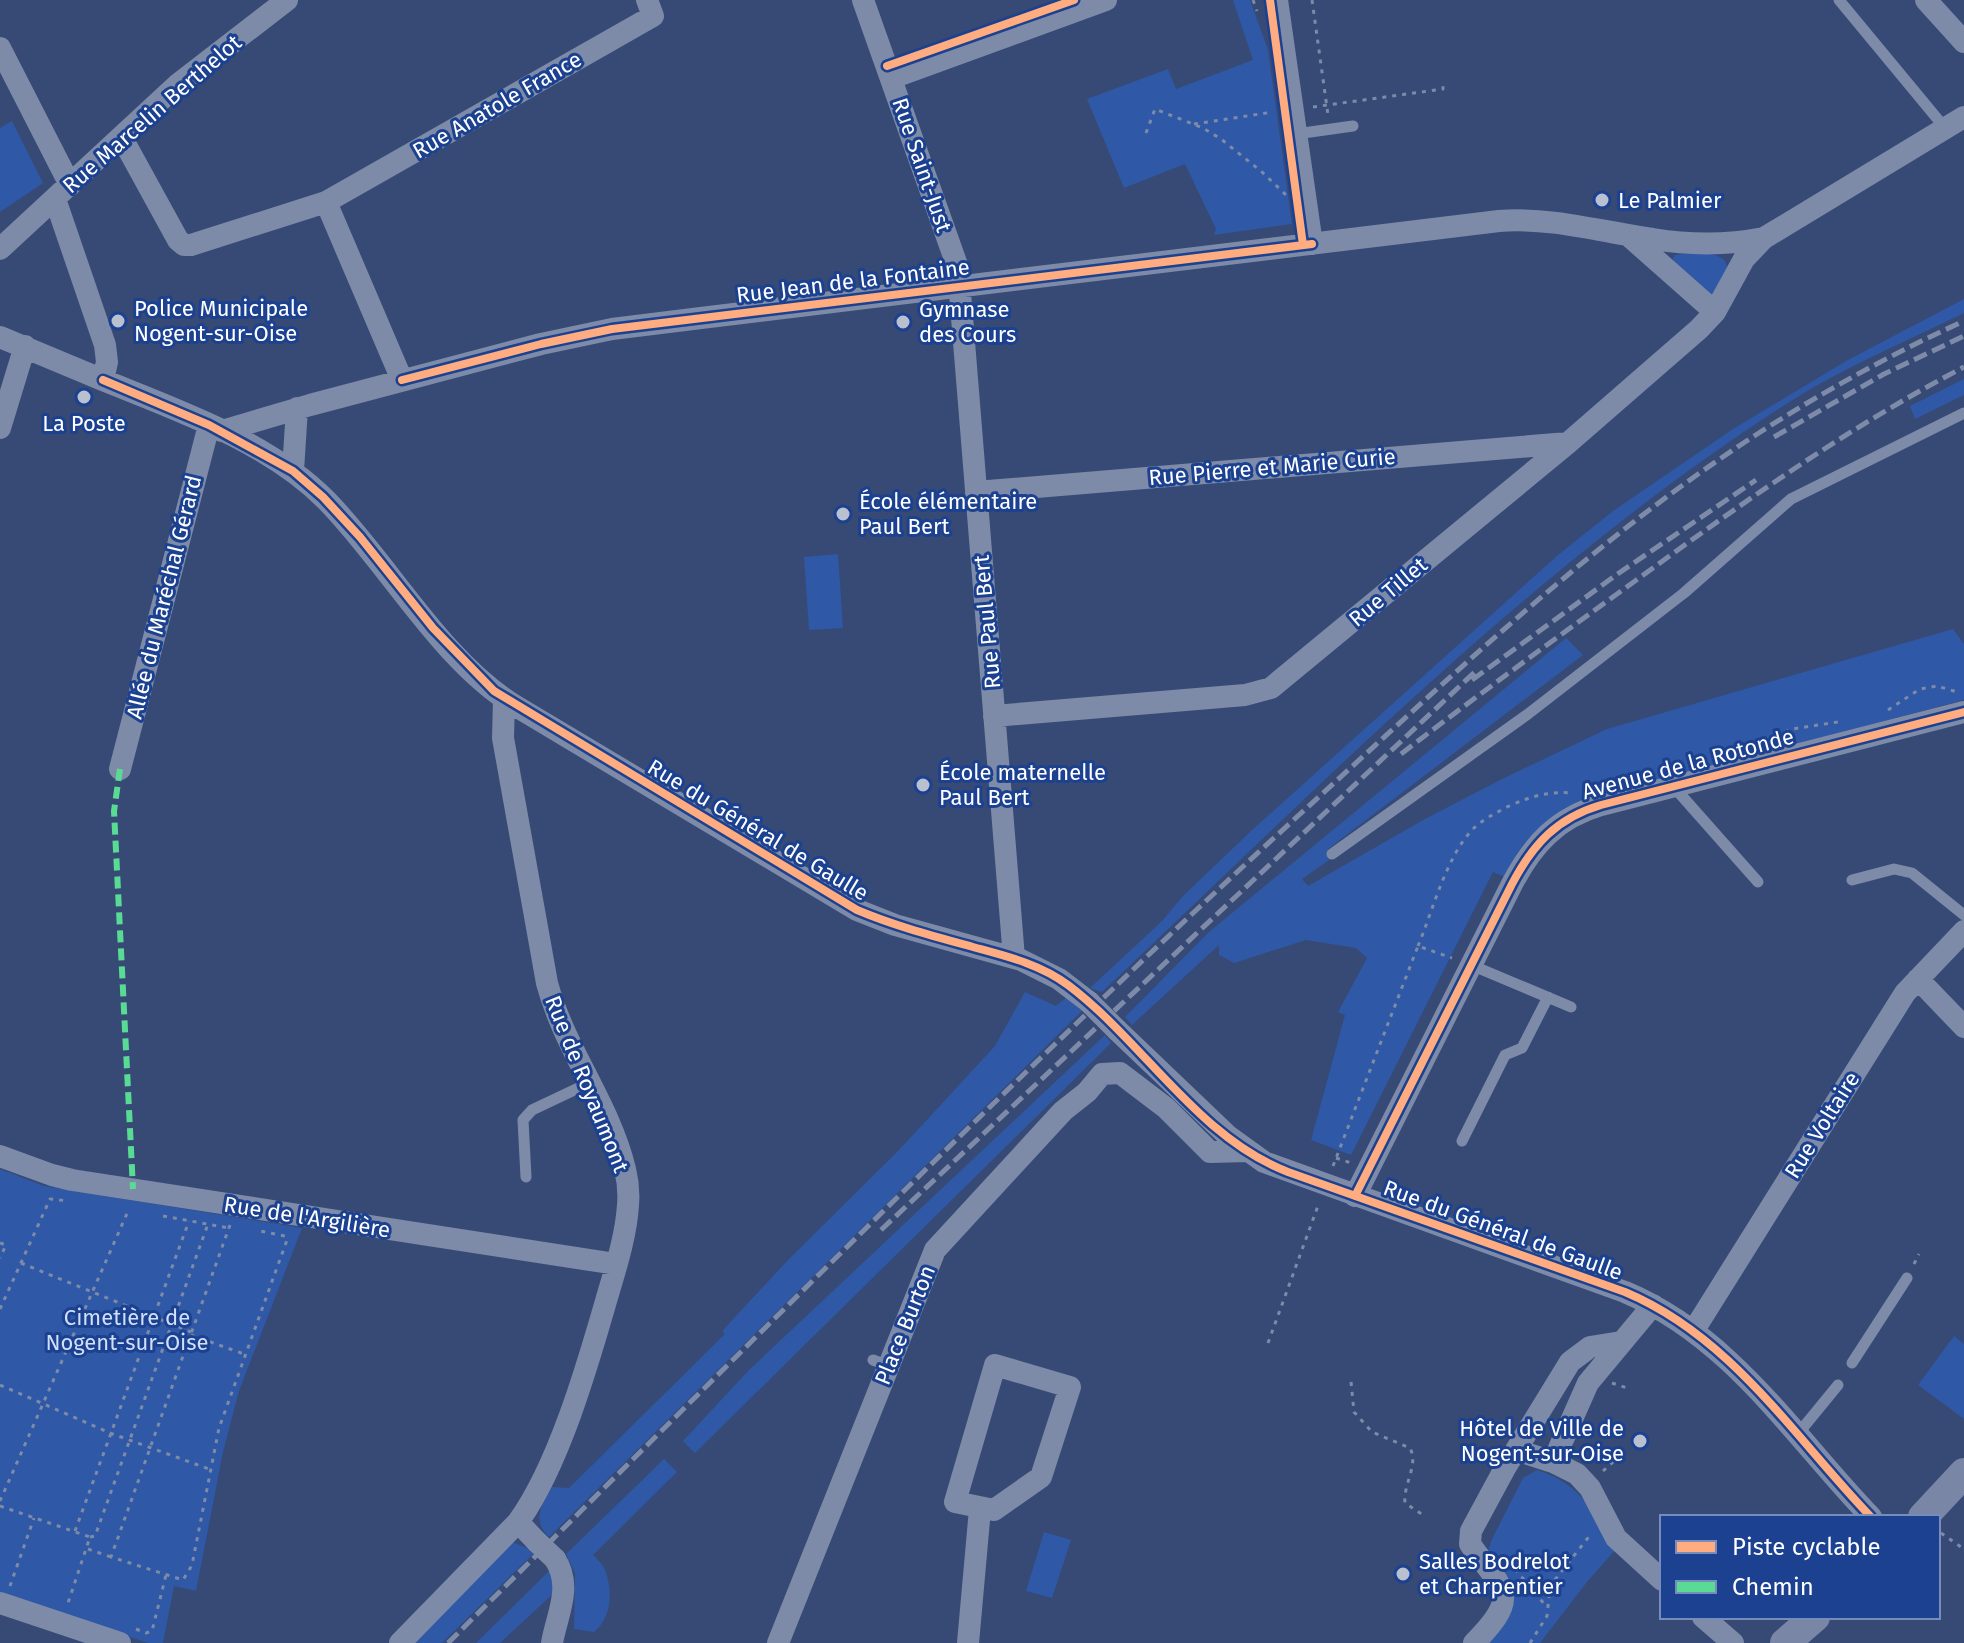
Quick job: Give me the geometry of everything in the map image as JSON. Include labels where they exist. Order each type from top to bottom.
[{"type":"main road","points":[[1925,1515],[1964,1473]]},
{"type":"main road","points":[[1940,1518],[1964,1492]]},
{"type":"main road","points":[[1785,1643],[1813,1619]]},
{"type":"main road","points":[[1806,1643],[1833,1619]]},
{"type":"street","name":"Rue Marcelin Berthelot","points":[[0,249],[177,85],[287,0]]},
{"type":"street","name":"Rue Anatole France","points":[[326,202],[653,16],[647,0]]},
{"type":"street","name":"Rue Saint-Just","points":[[863,0],[958,268],[960,286]]},
{"type":"street","points":[[892,78],[1106,0]]},
{"type":"street","points":[[1277,0],[1312,244]]},
{"type":"street","points":[[1926,0],[1964,42]]},
{"type":"street","points":[[0,48],[63,192],[105,345],[107,362],[103,380]]},
{"type":"street","points":[[1628,235],[1715,312],[1738,267],[1764,238],[1955,123]]},
{"type":"street","points":[[122,138],[178,240],[184,245],[326,202],[402,380]]},
{"type":"street","name":"Rue Jean de la Fontaine","points":[[215,428],[601,331],[960,286],[1499,221],[1538,219],[1664,241],[1728,244],[1764,238]]},
{"type":"street","name":"Rue Paul Bert","points":[[960,286],[1014,958]]},
{"type":"street","name":"Rue Tillet","points":[[994,716],[1245,695],[1271,688],[1568,443],[1715,312]]},
{"type":"street","name":"Rue du Général de Gaulle","points":[[0,337],[215,428],[293,471],[355,531],[451,649],[504,699],[857,910],[895,925],[1014,958],[1049,972],[1089,1002],[1202,1113],[1247,1151],[1276,1168],[1625,1292],[1694,1330],[1718,1349],[1869,1515]]},
{"type":"street","points":[[0,428],[25,346]]},
{"type":"street","points":[[293,471],[297,408]]},
{"type":"street","name":"Allée du Maréchal Gérard","points":[[120,769],[215,428]]},
{"type":"street","name":"Rue Pierre et Marie Curie","points":[[976,492],[1568,443]]},
{"type":"street","name":"Rue de Royaumont","points":[[400,1643],[518,1522],[538,1489],[587,1364],[616,1264],[627,1213],[627,1180],[617,1144],[559,1021],[547,983],[503,738],[504,699]]},
{"type":"street","name":"Avenue de la Rotonde","points":[[1355,1196],[1522,865],[1546,834],[1566,819],[1588,809],[1963,706]]},
{"type":"street","name":"Rue Voltaire","points":[[1694,1330],[1899,1003],[1964,931]]},
{"type":"street","points":[[1918,979],[1964,1027]]},
{"type":"street","name":"Rue du Général de Gaulle","points":[[1120,1073],[1166,1108],[1204,1148],[1217,1153],[1247,1151]]},
{"type":"street","name":"Place Burton","points":[[778,1643],[881,1363],[939,1243],[1102,1074],[1120,1073]]},
{"type":"street","name":"Rue de l'Argilière","points":[[0,1156],[72,1180],[616,1264]]},
{"type":"street","points":[[1553,1462],[1588,1383],[1653,1305]]},
{"type":"street","points":[[1474,1643],[1497,1617],[1503,1594],[1496,1575],[1470,1544],[1471,1531],[1570,1362],[1590,1347],[1621,1342]]},
{"type":"street","points":[[995,1365],[1070,1387],[1041,1477],[1001,1507],[980,1509],[955,1502],[995,1365]]},
{"type":"street","points":[[1516,1450],[1577,1474],[1595,1497],[1607,1524],[1621,1544],[1660,1578]]},
{"type":"street","points":[[968,1643],[980,1509]]},
{"type":"street","points":[[518,1522],[562,1570],[565,1584],[552,1643]]},
{"type":"street","points":[[0,1603],[126,1636]]},
{"type":"street","points":[[1705,1619],[1733,1643]]},
{"type":"lane","points":[[1839,0],[1955,123]]},
{"type":"lane","points":[[1296,134],[1353,126]]},
{"type":"lane","points":[[1332,854],[1540,705],[1684,593],[1791,499],[1964,413]]},
{"type":"lane","points":[[1672,786],[1758,882]]},
{"type":"lane","points":[[1852,880],[1894,869],[1912,873],[1964,915]]},
{"type":"lane","points":[[1471,965],[1571,1007]]},
{"type":"lane","points":[[1462,1141],[1505,1055],[1522,1048],[1548,997]]},
{"type":"lane","points":[[526,1177],[523,1120],[532,1110],[589,1083]]},
{"type":"lane","points":[[1852,1363],[1907,1278]]},
{"type":"lane","points":[[1797,1435],[1838,1385]]},
{"type":"path","points":[[1312,0],[1330,130]]},
{"type":"path","points":[[1194,124],[1443,89],[1443,83]]},
{"type":"path","points":[[1146,133],[1155,109],[1194,124],[1242,154],[1291,199]]},
{"type":"path","points":[[1885,712],[1920,689],[1937,686],[1957,692],[1963,706]]},
{"type":"path","points":[[1751,746],[1792,729],[1845,721]]},
{"type":"path","points":[[1268,1343],[1325,1185],[1418,946],[1471,965]]},
{"type":"path","points":[[0,1309],[50,1199],[82,1203]]},
{"type":"path","points":[[132,1200],[0,1503],[90,1537],[95,1536],[208,1224]]},
{"type":"path","points":[[111,1557],[229,1228],[233,1205]]},
{"type":"path","points":[[159,1215],[229,1228]]},
{"type":"path","points":[[75,1531],[189,1221]]},
{"type":"path","points":[[86,1549],[183,1580],[192,1565],[219,1428],[287,1240],[285,1236],[257,1231]]},
{"type":"path","points":[[0,1243],[6,1245],[0,1258]]},
{"type":"path","points":[[21,1263],[245,1354]]},
{"type":"path","points":[[1351,1382],[1354,1412],[1372,1432],[1410,1448],[1413,1453],[1405,1503],[1426,1517]]},
{"type":"path","points":[[0,1385],[110,1433],[209,1469]]},
{"type":"path","points":[[1587,1485],[1624,1452]]},
{"type":"path","points":[[0,1583],[10,1586],[34,1518]]},
{"type":"path","points":[[1530,1643],[1547,1616],[1550,1586],[1591,1535],[1607,1524]]},
{"type":"path","points":[[1940,1531],[1964,1549]]},
{"type":"path","points":[[67,1606],[90,1537]]},
{"type":"path","points":[[126,1636],[152,1631],[166,1575]]},
{"type":"green space","points":[[1233,0],[1250,0],[1268,50],[1292,224],[1214,235],[1216,229],[1185,164],[1124,188],[1087,99],[1168,69],[1176,89],[1253,60]]},
{"type":"green space","points":[[12,121],[43,183],[0,212],[0,128]]},
{"type":"green space","points":[[1675,255],[1716,255],[1728,267],[1729,275],[1709,299],[1672,260]]},
{"type":"green space","points":[[1964,299],[1964,313],[1854,366],[1791,401],[1697,464],[1607,533],[1433,680],[1102,992],[1090,988],[1251,831],[1558,555],[1613,511],[1733,429],[1846,361]]},
{"type":"green space","points":[[1964,379],[1964,395],[1915,419],[1910,406]]},
{"type":"green space","points":[[838,554],[843,628],[809,630],[804,557]]},
{"type":"green space","points":[[1953,629],[1964,644],[1964,700],[1584,800],[1547,822],[1529,841],[1505,877],[1493,872],[1351,1155],[1311,1140],[1345,1015],[1338,1012],[1367,958],[1356,948],[1306,940],[1234,963],[1219,955],[1219,945],[1132,1025],[1125,1017],[1209,932],[1566,638],[1583,655],[1328,849],[1332,858],[1302,879],[1308,886],[1423,820],[1607,729]]},
{"type":"green space","points":[[1025,992],[1056,1006],[1066,998],[1082,1011],[549,1537],[539,1518],[552,1487],[569,1488],[724,1335],[723,1330],[787,1261],[899,1150],[995,1046]]},
{"type":"green space","points":[[1105,1035],[1111,1043],[695,1453],[683,1441],[749,1370]]},
{"type":"green space","name":"Cimetière de Nogent-sur-Oise","points":[[0,1169],[44,1186],[302,1228],[239,1391],[223,1452],[196,1591],[174,1586],[163,1643],[148,1643],[0,1593]]},
{"type":"green space","points":[[1954,1336],[1964,1344],[1964,1419],[1918,1385]]},
{"type":"green space","points":[[664,1459],[677,1472],[593,1555],[608,1578],[608,1612],[594,1632],[574,1629],[575,1573],[566,1554]]},
{"type":"green space","points":[[1537,1470],[1576,1491],[1593,1511],[1616,1549],[1540,1643],[1474,1643],[1497,1617],[1485,1563],[1491,1541],[1523,1478]]},
{"type":"green space","points":[[1044,1532],[1071,1540],[1052,1598],[1026,1591]]},
{"type":"green space","points":[[512,1542],[533,1554],[442,1643],[412,1643]]},
{"type":"green space","points":[[549,1571],[555,1580],[554,1593],[500,1643],[476,1643]]},
{"type":"railway","points":[[448,1643],[1082,1018],[1299,815],[1514,621],[1625,529],[1742,444],[1851,378],[1964,321]]},
{"type":"railway","points":[[1774,437],[1884,374],[1964,336]]},
{"type":"railway","points":[[1401,754],[1755,496],[1878,415],[1964,367]]},
{"type":"railway","points":[[1472,680],[1619,573],[1756,480]]},
{"type":"railway","points":[[881,1230],[1478,669]]},
{"type":"marked path","points":[[120,769],[114,811],[133,1189]]},
{"type":"cycle path","points":[[887,66],[1074,0]]},
{"type":"cycle path","points":[[1270,0],[1303,245]]},
{"type":"cycle path","points":[[402,380],[612,329],[1312,244]]},
{"type":"cycle path","points":[[103,380],[209,425],[293,471],[323,497],[360,537],[433,628],[494,691],[857,910],[1046,971],[1096,1008],[1198,1112],[1256,1156],[1288,1172],[1625,1292],[1663,1311],[1698,1335],[1759,1391],[1869,1515]]},
{"type":"cycle path","points":[[1355,1196],[1512,884],[1538,845],[1559,825],[1601,805],[1964,712]]},
{"type":"place","name":"Le Palmier","points":[[1602,200]]},
{"type":"place","name":"Police Municipale Nogent-sur-Oise","points":[[118,321]]},
{"type":"place","name":"Gymnase des Cours","points":[[903,322]]},
{"type":"place","name":"La Poste","points":[[84,397]]},
{"type":"place","name":"École élémentaire Paul Bert","points":[[843,514]]},
{"type":"place","name":"École maternelle Paul Bert","points":[[923,785]]},
{"type":"place","name":"Hôtel de Ville de Nogent-sur-Oise","points":[[1640,1441]]},
{"type":"place","name":"Salles Bodrelot et Charpentier","points":[[1403,1574]]}]
